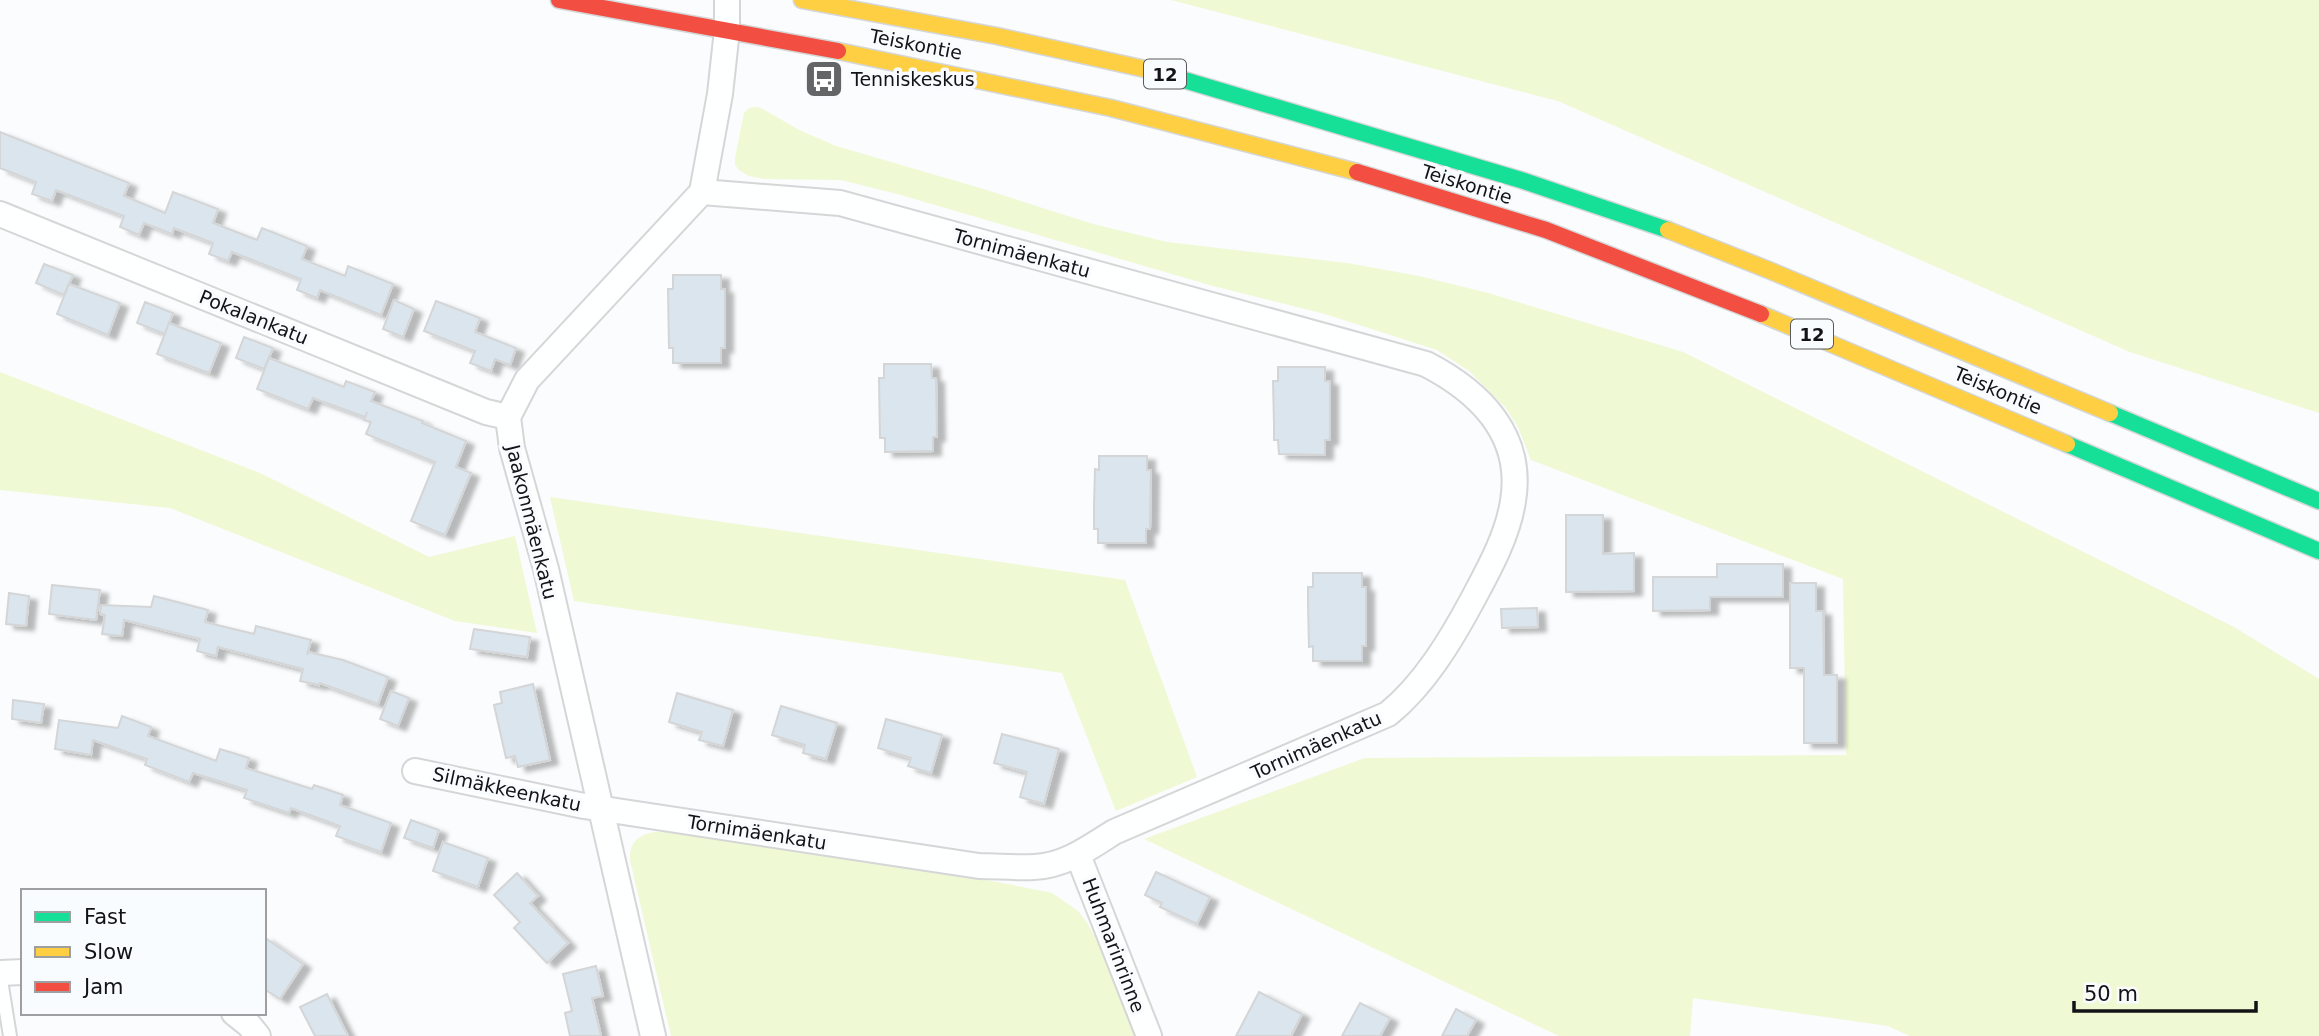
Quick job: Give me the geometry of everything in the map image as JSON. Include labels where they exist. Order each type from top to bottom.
[{"type":"highway","name":"Teiskontie","points":[[559,0],[659,16],[942,70],[1105,106],[1291,154],[1485,210],[1627,259],[1824,338],[2319,551]]},
{"type":"highway","name":"Teiskontie","points":[[802,0],[997,36],[1136,66],[1333,122],[1521,180],[1647,222],[1771,271],[2319,501]]},
{"type":"street","points":[[702,192],[720,94],[727,30],[727,0]]},
{"type":"street","name":"Jaakonmäenkatu","points":[[653,1036],[545,569],[512,448],[508,417],[527,380],[702,192]]},
{"type":"street","name":"Tornimäenkatu","points":[[600,808],[979,866],[1034,867],[1053,864],[1079,855],[1114,832],[1388,714],[1405,700],[1461,621],[1490,567],[1514,500],[1511,454],[1505,434],[1495,417],[1465,387],[1426,364],[840,203],[702,192]]},
{"type":"street","name":"Pokalankatu","points":[[0,214],[486,412],[508,417]]},
{"type":"street","name":"Silmäkkeenkatu","points":[[415,771],[600,808]]},
{"type":"street","name":"Huhmarinrinne","points":[[1079,855],[1149,1036]]},
{"type":"street","points":[[0,974],[21,972]]},
{"type":"street","points":[[236,1015],[258,1036]]},
{"type":"lane","points":[[0,974],[10,1036]]},
{"type":"green space","points":[[1171,0],[2319,0],[2319,413],[2130,352],[1558,101]]},
{"type":"green space","points":[[755,107],[836,146],[1093,224],[1167,242],[1347,263],[1419,276],[1488,293],[1683,352],[2234,627],[2319,679],[2319,1036],[1910,1036],[1888,1026],[1693,998],[1690,1036],[1559,1036],[1144,839],[1365,758],[1846,755],[1843,579],[1531,460],[1518,427],[1505,407],[1469,371],[1437,350],[1325,314],[1213,286],[901,195],[841,180],[764,179],[749,176],[735,165],[735,158],[744,113]]},
{"type":"green space","points":[[0,372],[260,473],[429,557],[515,536],[537,633],[455,621],[170,508],[0,490]]},
{"type":"green space","points":[[550,497],[1125,580],[1197,777],[1116,811],[1062,673],[574,601]]},
{"type":"green space","points":[[672,832],[997,882],[1052,893],[1078,911],[1088,924],[1102,951],[1135,1036],[671,1036],[630,860],[633,844],[644,835]]},
{"type":"building","points":[[0,132],[129,183],[124,196],[165,213],[173,192],[218,209],[213,223],[257,240],[262,228],[307,246],[302,259],[345,276],[348,266],[393,284],[381,315],[320,290],[317,298],[297,290],[301,279],[232,252],[228,261],[209,254],[213,243],[174,228],[172,234],[144,223],[139,235],[120,227],[124,216],[56,190],[52,201],[32,194],[36,182],[0,168]]},
{"type":"building","points":[[44,264],[73,275],[64,295],[36,283]]},
{"type":"building","points":[[673,275],[721,275],[721,289],[725,289],[725,348],[721,348],[721,363],[673,363],[673,348],[669,348],[668,289],[673,289]]},
{"type":"building","points":[[69,284],[120,303],[108,335],[57,314]]},
{"type":"building","points":[[394,300],[414,309],[403,337],[383,329]]},
{"type":"building","points":[[436,301],[480,318],[475,332],[516,348],[510,365],[495,359],[491,371],[470,363],[475,351],[424,331]]},
{"type":"building","points":[[145,302],[173,313],[165,334],[137,323]]},
{"type":"building","points":[[169,323],[221,343],[209,373],[157,354]]},
{"type":"building","points":[[244,337],[273,348],[264,369],[236,358]]},
{"type":"building","points":[[269,358],[344,387],[346,381],[375,392],[371,401],[466,441],[456,467],[471,473],[445,535],[411,521],[435,462],[366,434],[371,422],[364,420],[367,412],[365,417],[313,398],[308,409],[257,389]]},
{"type":"building","points":[[884,364],[931,364],[932,378],[936,378],[937,437],[933,437],[933,451],[885,452],[885,438],[880,438],[879,378],[884,378]]},
{"type":"building","points":[[1278,367],[1325,367],[1325,381],[1330,381],[1330,440],[1325,440],[1325,455],[1279,454],[1278,440],[1274,440],[1273,381],[1278,381]]},
{"type":"building","points":[[1099,456],[1147,456],[1147,470],[1151,470],[1150,529],[1146,529],[1146,543],[1098,543],[1098,529],[1094,529],[1094,505],[1095,469],[1099,470]]},
{"type":"building","points":[[1566,515],[1603,515],[1603,554],[1634,553],[1634,591],[1566,592]]},
{"type":"building","points":[[1717,564],[1783,564],[1783,597],[1710,597],[1710,610],[1653,611],[1653,577],[1717,577]]},
{"type":"building","points":[[1313,573],[1362,573],[1362,587],[1366,587],[1366,646],[1362,646],[1362,661],[1313,661],[1313,646],[1309,647],[1308,587],[1313,587]]},
{"type":"building","points":[[1790,583],[1816,583],[1816,611],[1823,611],[1824,675],[1837,675],[1837,743],[1804,743],[1804,668],[1790,668]]},
{"type":"building","points":[[52,585],[100,590],[96,620],[49,614]]},
{"type":"building","points":[[9,593],[29,596],[26,626],[6,624]]},
{"type":"building","points":[[154,596],[208,610],[205,622],[254,634],[256,626],[311,640],[307,655],[308,652],[343,660],[388,677],[378,704],[320,683],[300,681],[303,669],[218,647],[216,656],[197,651],[200,639],[124,620],[122,636],[102,634],[105,615],[100,614],[101,605],[151,607]]},
{"type":"building","points":[[1537,608],[1538,627],[1502,628],[1501,609]]},
{"type":"building","points":[[474,629],[530,637],[527,657],[470,649]]},
{"type":"building","points":[[533,684],[550,760],[518,767],[515,756],[506,758],[494,705],[502,703],[500,692]]},
{"type":"building","points":[[391,691],[409,698],[398,726],[380,719]]},
{"type":"building","points":[[677,693],[733,710],[723,746],[699,740],[702,732],[669,722]]},
{"type":"building","points":[[13,700],[44,704],[41,723],[12,719]]},
{"type":"building","points":[[781,706],[837,723],[826,759],[803,753],[805,745],[772,735]]},
{"type":"building","points":[[122,716],[151,727],[148,736],[216,761],[220,749],[249,758],[246,768],[312,789],[314,785],[343,795],[340,805],[391,823],[381,852],[336,836],[340,826],[291,808],[289,813],[244,798],[247,790],[193,773],[189,782],[145,765],[147,759],[93,740],[91,755],[55,749],[59,720],[118,728]]},
{"type":"building","points":[[886,719],[942,735],[931,773],[908,766],[911,758],[878,748]]},
{"type":"building","points":[[1002,734],[1059,749],[1044,804],[1020,797],[1027,772],[994,763]]},
{"type":"building","points":[[411,820],[439,830],[433,848],[404,838]]},
{"type":"building","points":[[443,842],[488,858],[478,887],[433,871]]},
{"type":"building","points":[[1156,872],[1210,897],[1197,924],[1160,907],[1162,903],[1145,895]]},
{"type":"building","points":[[517,873],[538,896],[530,903],[568,943],[547,963],[514,928],[520,922],[494,895]]},
{"type":"building","points":[[266,938],[303,964],[280,999],[266,990]]},
{"type":"building","points":[[596,966],[603,996],[592,998],[601,1036],[570,1036],[565,1013],[572,1011],[563,974]]},
{"type":"building","points":[[1259,992],[1302,1014],[1291,1036],[1236,1036]]},
{"type":"building","points":[[327,994],[348,1036],[315,1036],[300,1007]]},
{"type":"building","points":[[1360,1003],[1390,1018],[1380,1036],[1342,1036]]},
{"type":"building","points":[[1456,1009],[1476,1020],[1467,1036],[1442,1036]]},
{"type":"traffic: fast","points":[[1154,71],[1521,180],[1668,230]]},
{"type":"traffic: fast","points":[[2110,413],[2319,501]]},
{"type":"traffic: fast","points":[[2067,444],[2319,551]]},
{"type":"traffic: slow","points":[[802,0],[997,36],[1154,71]]},
{"type":"traffic: slow","points":[[838,51],[1111,108],[1357,172]]},
{"type":"traffic: slow","points":[[1668,230],[2110,413]]},
{"type":"traffic: slow","points":[[1761,314],[2067,444]]},
{"type":"traffic: jam","points":[[559,0],[838,51]]},
{"type":"traffic: jam","points":[[1357,172],[1546,230],[1761,314]]},
{"type":"place","name":"Tenniskeskus","points":[[824,79]]}]
